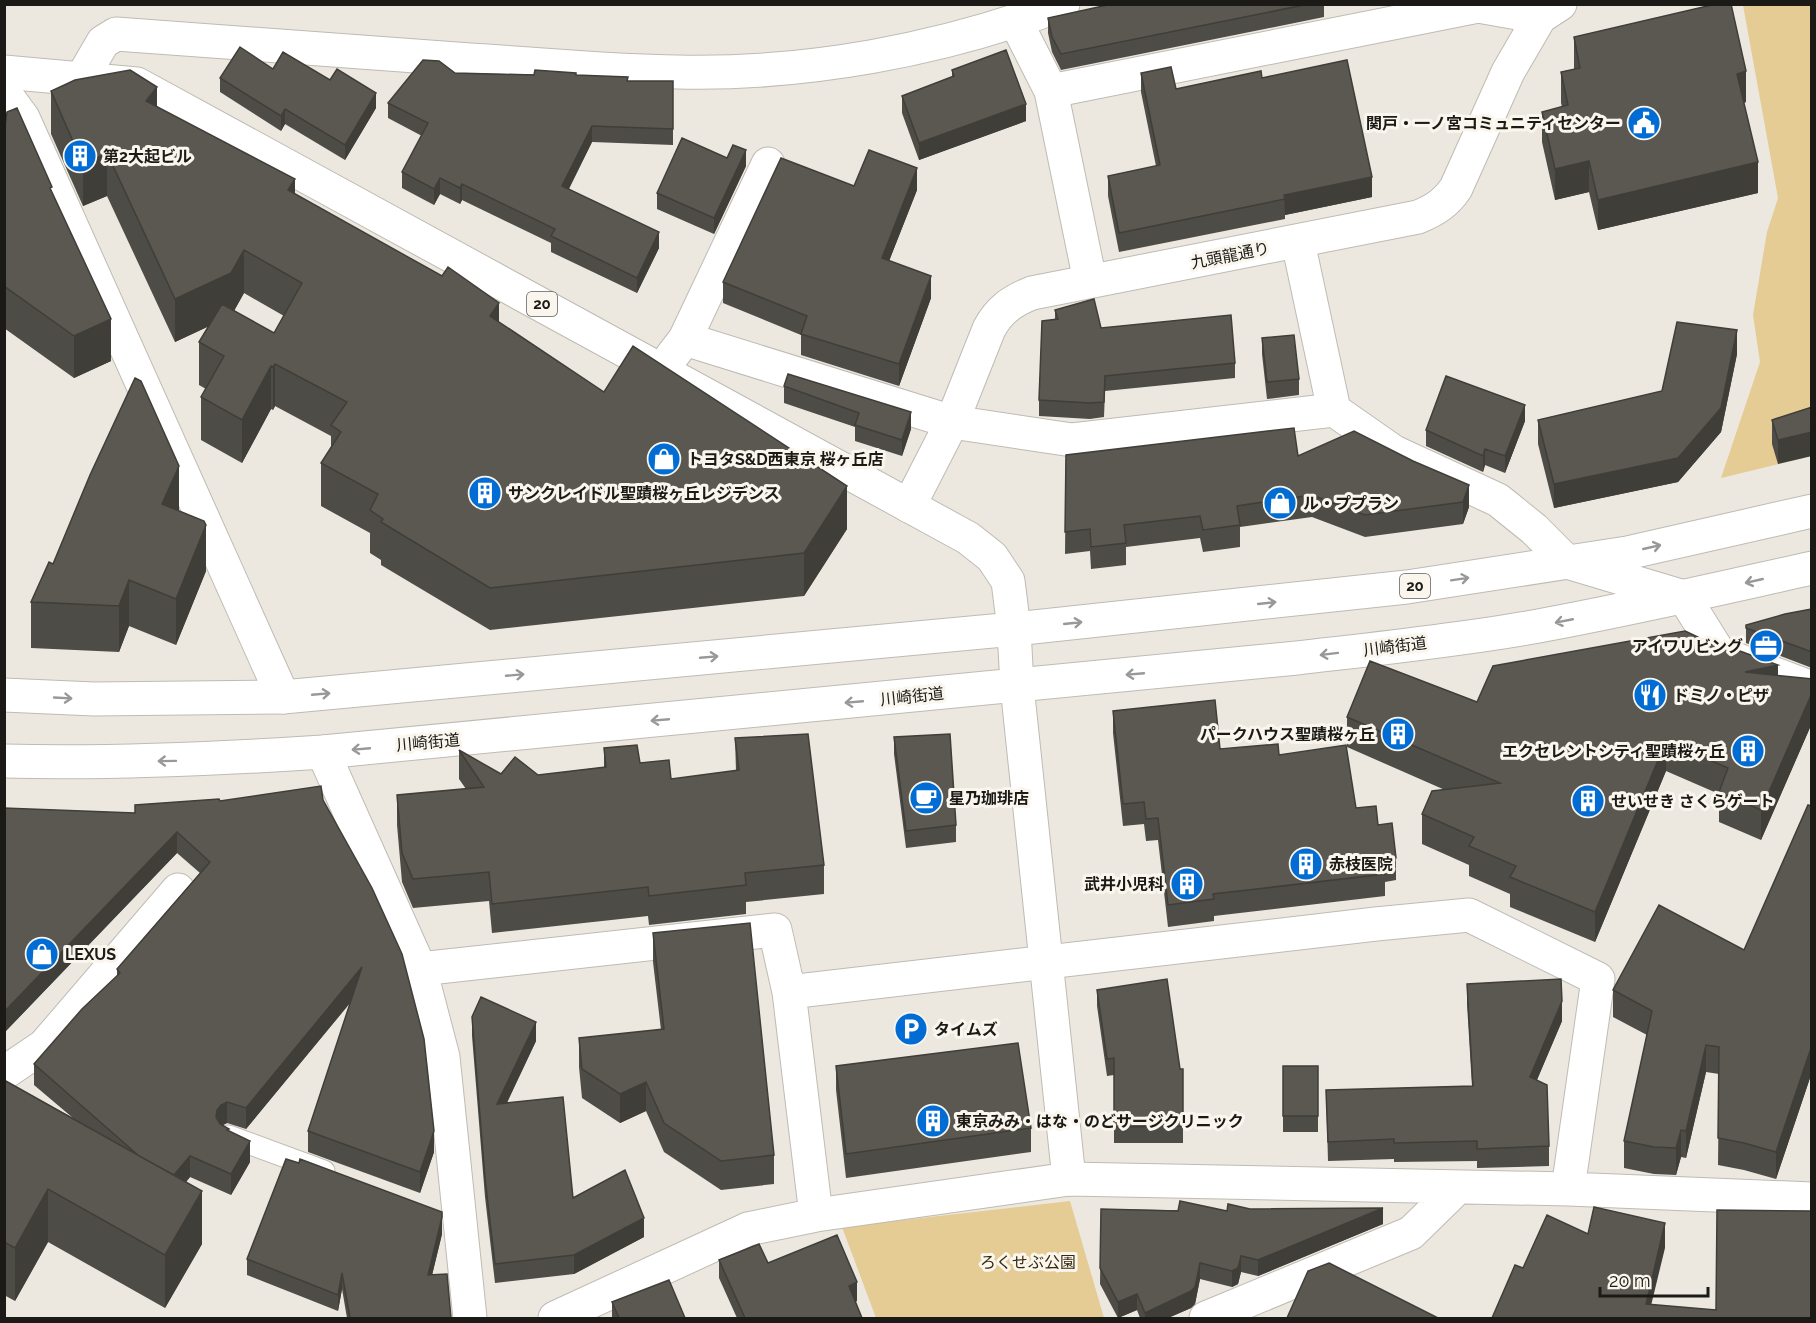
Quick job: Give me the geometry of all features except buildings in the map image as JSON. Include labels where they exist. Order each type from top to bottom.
[{"type":"street","points":[[82,78],[103,42],[116,34],[677,72],[748,71],[906,52],[1016,22],[1063,4]]},
{"type":"street","points":[[1051,91],[1478,6],[1550,11]]},
{"type":"street","name":"九頭龍通り","points":[[909,506],[952,422],[989,329],[995,317],[1005,306],[1032,293],[1298,242],[1418,217],[1431,212],[1446,202],[1456,188],[1508,72],[1550,11]]},
{"type":"street","points":[[1016,22],[1051,91],[1090,281]]},
{"type":"street","name":"20","points":[[4,72],[137,84],[968,538],[992,557],[1008,582],[1014,629],[1017,686]]},
{"type":"street","points":[[4,92],[23,118],[283,697]]},
{"type":"street","points":[[662,370],[685,339],[768,164]]},
{"type":"street","points":[[1298,242],[1334,410]]},
{"type":"street","points":[[685,339],[952,422],[1072,440],[1334,410],[1394,452],[1498,500],[1534,529],[1567,562],[1684,597],[1719,653],[1812,688]]},
{"type":"street","name":"20","points":[[4,695],[94,699],[283,697],[1014,629],[1407,587],[1627,553],[1812,511]]},
{"type":"street","name":"川崎街道","points":[[4,760],[87,763],[167,761],[322,752],[1298,658],[1526,628],[1684,597],[1812,568]]},
{"type":"street","points":[[1017,686],[1069,1179]]},
{"type":"street","points":[[322,752],[420,969],[443,1058],[449,1217],[470,1318]]},
{"type":"street","points":[[4,1072],[44,1046],[178,890]]},
{"type":"street","points":[[789,992],[1469,915],[1598,979],[1568,1189]]},
{"type":"street","points":[[420,969],[775,930],[789,992],[816,1215]]},
{"type":"street","points":[[555,1318],[748,1229],[816,1215],[1069,1179],[1568,1189],[1812,1199]]},
{"type":"street","points":[[1206,1318],[1411,1233],[1457,1188]]},
{"type":"lane","points":[[229,1136],[339,1176]]},
{"type":"green space","points":[[1743,5],[1811,5],[1811,421],[1804,458],[1721,478],[1760,362],[1753,315],[1767,232],[1778,198]]},
{"type":"green space","name":"ろくせぶ公園","points":[[1070,1201],[1104,1318],[876,1318],[842,1227]]},
{"type":"place","name":"関戸・一ノ宮コミュニティセンター","points":[[1644,123]]},
{"type":"place","name":"第2大起ビル","points":[[80,156]]},
{"type":"place","name":"トヨタS&D西東京 桜ヶ丘店","points":[[664,459]]},
{"type":"place","name":"サンクレイドル聖蹟桜ヶ丘レジデンス","points":[[485,493]]},
{"type":"place","name":"ル・ププラン","points":[[1280,503]]},
{"type":"place","name":"アイワリビング","points":[[1766,646]]},
{"type":"place","name":"ドミノ・ピザ","points":[[1650,695]]},
{"type":"place","name":"パークハウス聖蹟桜ヶ丘","points":[[1398,734]]},
{"type":"place","name":"エクセレントシティ聖蹟桜ヶ丘","points":[[1748,751]]},
{"type":"place","name":"星乃珈琲店","points":[[926,798]]},
{"type":"place","name":"せいせき さくらゲート","points":[[1588,801]]},
{"type":"place","name":"赤枝医院","points":[[1306,864]]},
{"type":"place","name":"武井小児科","points":[[1187,884]]},
{"type":"place","name":"LEXUS","points":[[42,954]]},
{"type":"place","name":"タイムズ","points":[[911,1029]]},
{"type":"place","name":"東京みみ・はな・のどサージクリニック","points":[[933,1121]]}]
